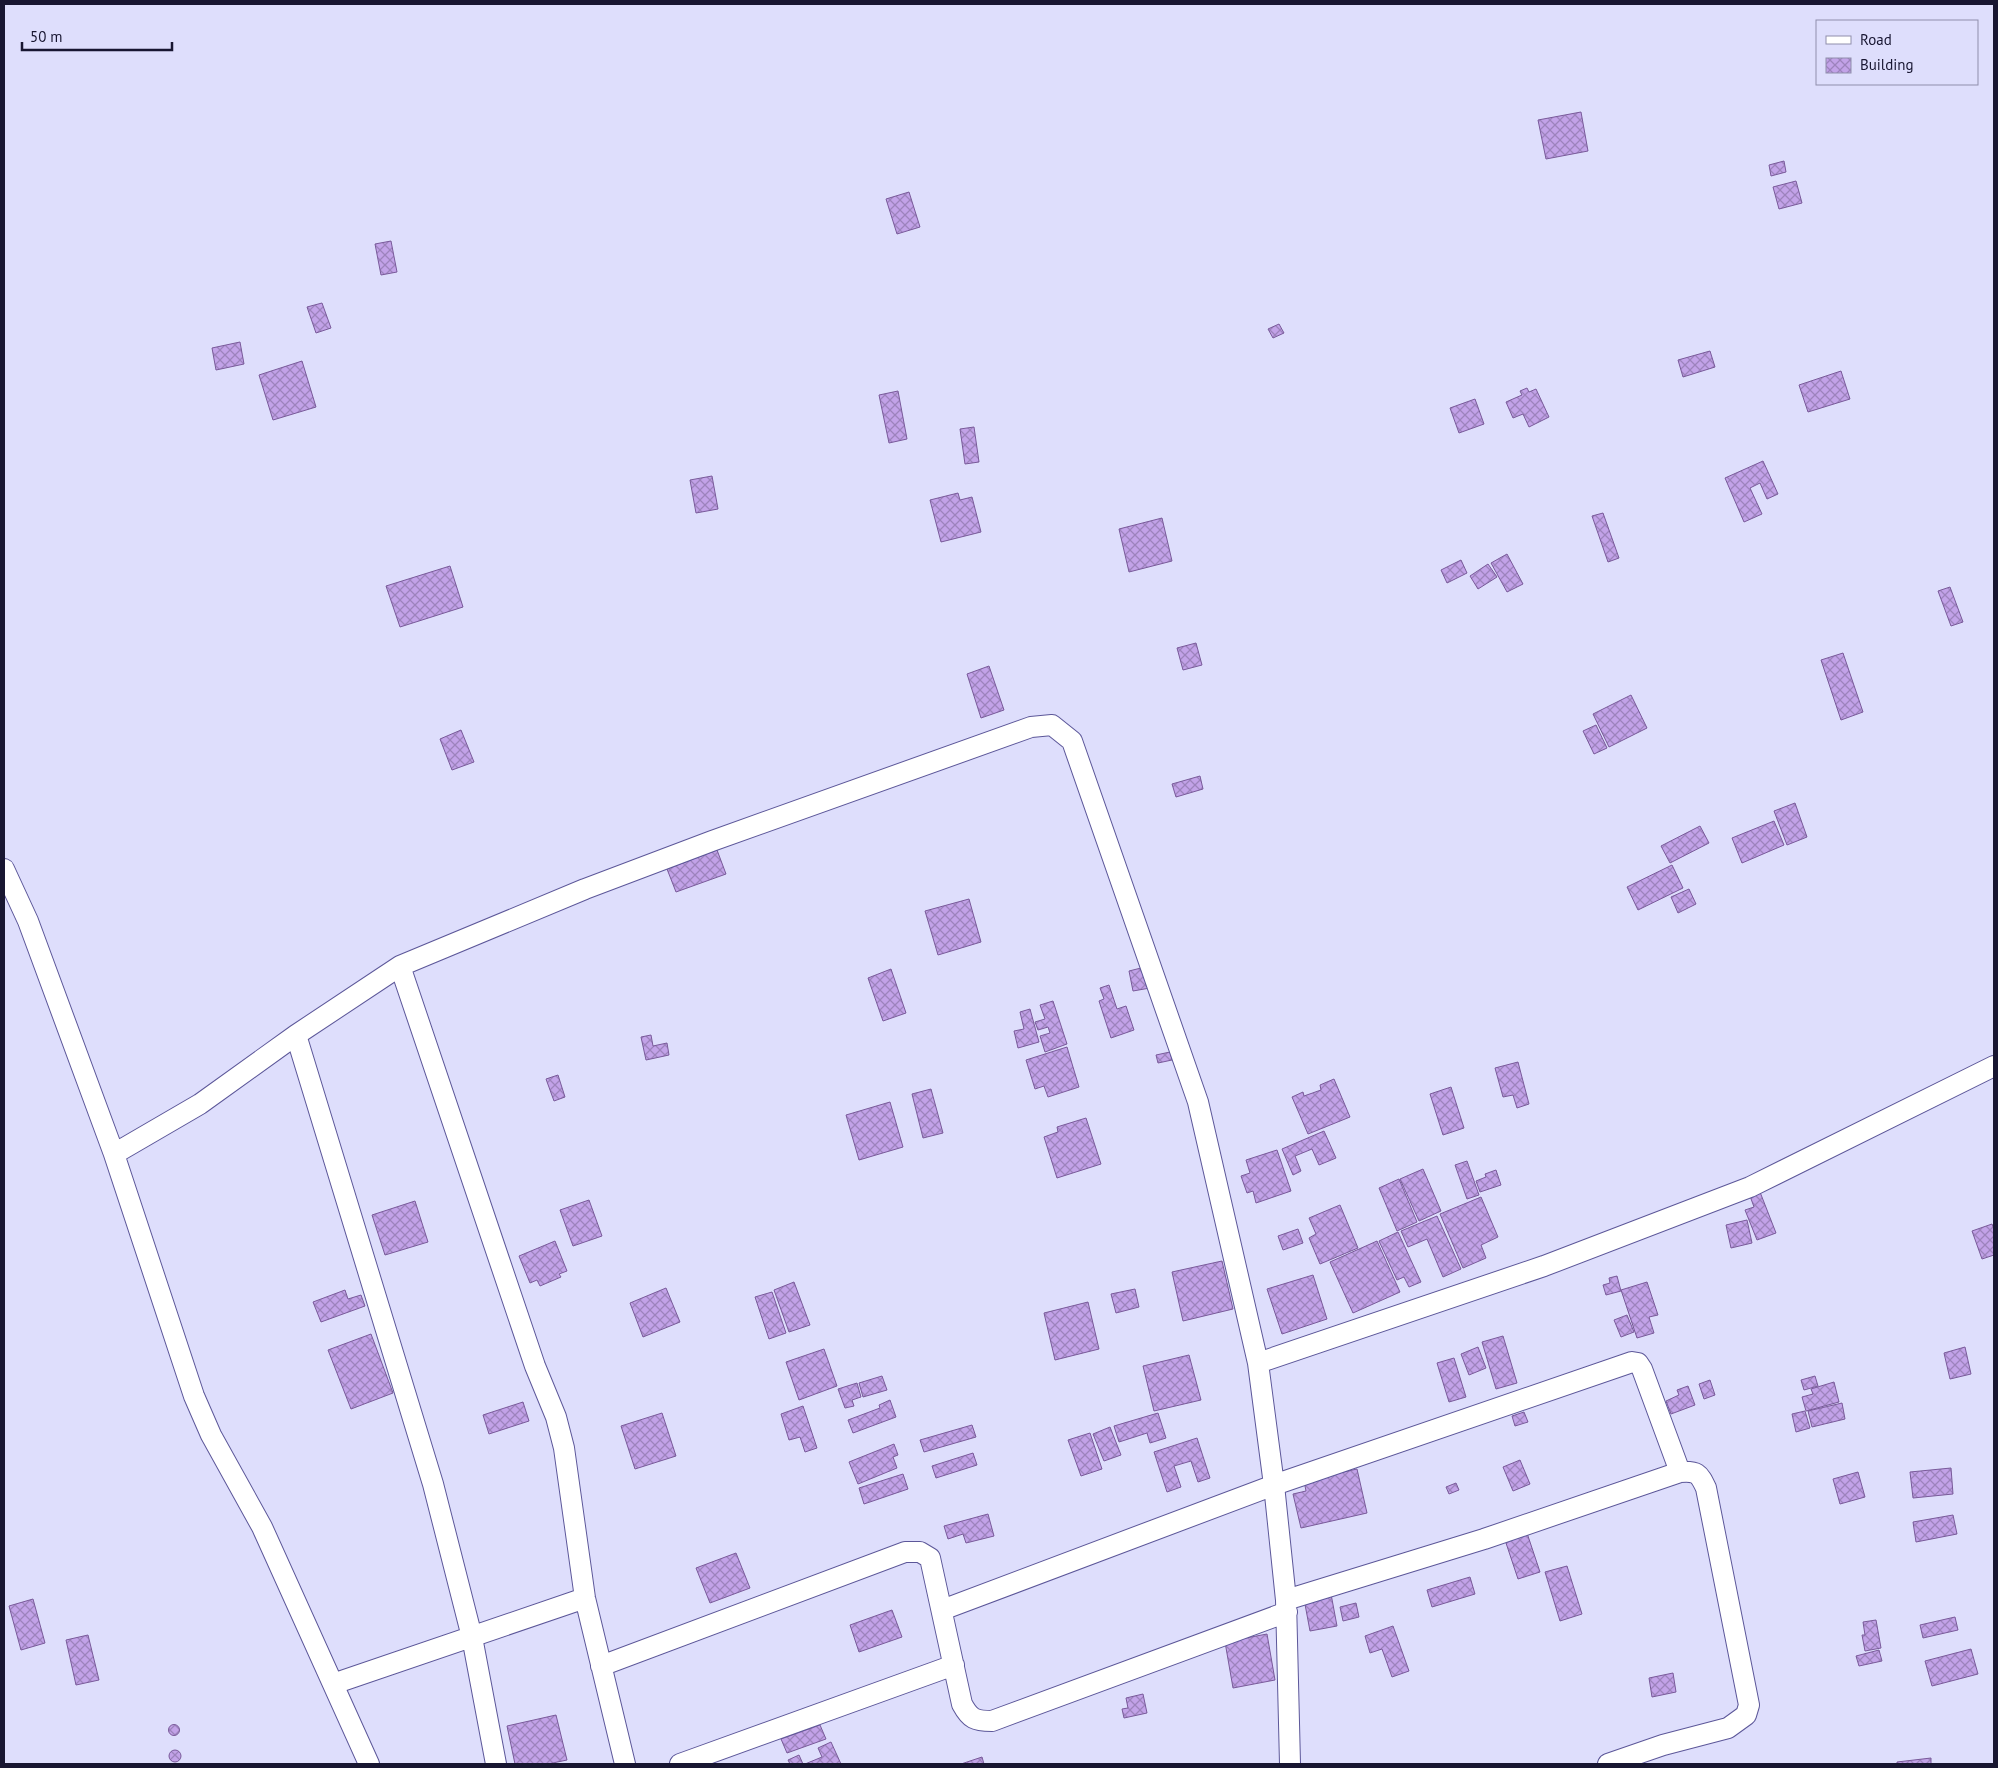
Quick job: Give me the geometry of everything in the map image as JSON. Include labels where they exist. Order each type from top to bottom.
[{"type":"street","points":[[114,1154],[200,1104],[296,1035],[400,966],[585,889],[703,844],[1031,727],[1052,725],[1072,740],[1198,1102],[1258,1364],[1274,1485],[1286,1606],[1290,1764]]},
{"type":"street","points":[[4,869],[28,921],[114,1154],[194,1396],[211,1435],[262,1527],[369,1764]]},
{"type":"street","points":[[400,966],[534,1366],[556,1417],[564,1448],[585,1598],[625,1764]]},
{"type":"street","points":[[296,1035],[433,1484],[472,1637],[496,1764]]},
{"type":"street","points":[[1258,1364],[1544,1266],[1750,1188],[1994,1066]]},
{"type":"street","points":[[942,1610],[1274,1485],[1632,1362],[1638,1363],[1642,1369],[1680,1472]]},
{"type":"street","points":[[602,1666],[905,1552],[920,1552],[930,1558],[962,1704],[969,1715],[980,1721],[992,1721],[1286,1606],[1680,1472],[1692,1471],[1701,1476],[1706,1488],[1749,1705],[1746,1715],[1728,1728],[1663,1745],[1608,1764]]},
{"type":"street","points":[[333,1684],[585,1598]]},
{"type":"street","points":[[680,1764],[954,1665]]},
{"type":"building","points":[[1581,112],[1588,151],[1546,159],[1538,120]]},
{"type":"building","points":[[1784,161],[1786,172],[1771,176],[1769,165]]},
{"type":"building","points":[[1796,181],[1802,203],[1779,209],[1773,187]]},
{"type":"building","points":[[909,192],[920,227],[897,234],[886,199]]},
{"type":"building","points":[[391,241],[397,272],[381,275],[375,244]]},
{"type":"building","points":[[322,303],[331,328],[316,333],[307,307]]},
{"type":"building","points":[[1279,324],[1284,333],[1273,338],[1268,329]]},
{"type":"building","points":[[240,342],[244,364],[216,370],[212,348]]},
{"type":"building","points":[[1710,351],[1715,367],[1683,377],[1678,360]]},
{"type":"building","points":[[302,361],[316,407],[273,420],[259,375]]},
{"type":"building","points":[[1841,371],[1850,399],[1808,412],[1799,385]]},
{"type":"building","points":[[1527,388],[1529,392],[1536,389],[1549,417],[1529,427],[1523,414],[1513,418],[1506,402],[1522,395],[1520,391]]},
{"type":"building","points":[[898,391],[907,439],[889,443],[879,395]]},
{"type":"building","points":[[1475,399],[1484,424],[1459,433],[1450,408]]},
{"type":"building","points":[[974,427],[979,462],[965,464],[960,429]]},
{"type":"building","points":[[1763,461],[1778,494],[1767,499],[1760,483],[1750,488],[1762,514],[1744,522],[1725,478]]},
{"type":"building","points":[[712,476],[718,509],[696,513],[690,480]]},
{"type":"building","points":[[958,493],[960,500],[972,497],[981,532],[941,542],[930,500]]},
{"type":"building","points":[[1603,513],[1619,558],[1608,562],[1592,516]]},
{"type":"building","points":[[1162,518],[1172,561],[1129,572],[1119,529]]},
{"type":"building","points":[[1507,554],[1523,584],[1507,592],[1491,563]]},
{"type":"building","points":[[1461,560],[1467,573],[1447,583],[1441,570]]},
{"type":"building","points":[[1488,564],[1497,577],[1478,589],[1470,576]]},
{"type":"building","points":[[450,566],[463,607],[400,627],[386,586]]},
{"type":"building","points":[[1950,587],[1963,622],[1951,626],[1938,591]]},
{"type":"building","points":[[1196,643],[1202,665],[1183,670],[1177,648]]},
{"type":"building","points":[[1843,653],[1863,712],[1841,720],[1821,660]]},
{"type":"building","points":[[989,666],[1004,710],[981,718],[967,674]]},
{"type":"building","points":[[1631,695],[1647,728],[1609,747],[1593,714]]},
{"type":"building","points":[[1596,725],[1607,748],[1594,754],[1583,731]]},
{"type":"building","points":[[461,730],[474,762],[452,770],[440,739]]},
{"type":"building","points":[[1200,776],[1203,789],[1176,797],[1172,784]]},
{"type":"building","points":[[1795,803],[1807,837],[1787,845],[1774,811]]},
{"type":"building","points":[[1774,821],[1784,845],[1742,863],[1732,838]]},
{"type":"building","points":[[1700,826],[1709,843],[1670,863],[1661,846]]},
{"type":"building","points":[[717,850],[726,874],[676,892],[667,869]]},
{"type":"building","points":[[1672,865],[1683,888],[1638,910],[1627,887]]},
{"type":"building","points":[[1689,889],[1696,904],[1678,913],[1671,897]]},
{"type":"building","points":[[969,899],[981,942],[938,955],[925,911]]},
{"type":"building","points":[[1145,967],[1150,988],[1133,991],[1129,971]]},
{"type":"building","points":[[891,969],[906,1013],[883,1021],[868,978]]},
{"type":"building","points":[[1109,985],[1117,1009],[1126,1006],[1134,1030],[1111,1038],[1099,1001],[1104,999],[1100,988]]},
{"type":"building","points":[[1053,1001],[1067,1044],[1045,1052],[1040,1036],[1050,1033],[1048,1027],[1038,1030],[1035,1022],[1045,1019],[1040,1005]]},
{"type":"building","points":[[1030,1009],[1039,1042],[1018,1048],[1014,1031],[1024,1029],[1020,1012]]},
{"type":"building","points":[[651,1035],[653,1046],[667,1043],[669,1055],[646,1060],[641,1037]]},
{"type":"building","points":[[1067,1047],[1079,1087],[1048,1097],[1044,1086],[1035,1089],[1026,1060]]},
{"type":"building","points":[[1170,1052],[1172,1060],[1158,1063],[1156,1055]]},
{"type":"building","points":[[1518,1062],[1529,1104],[1517,1108],[1513,1095],[1503,1097],[1495,1068]]},
{"type":"building","points":[[558,1075],[565,1097],[554,1101],[546,1079]]},
{"type":"building","points":[[1334,1079],[1350,1117],[1308,1134],[1292,1097],[1303,1092],[1304,1096],[1321,1090],[1320,1085]]},
{"type":"building","points":[[1451,1087],[1464,1128],[1443,1135],[1430,1094]]},
{"type":"building","points":[[931,1089],[943,1133],[923,1138],[912,1094]]},
{"type":"building","points":[[890,1102],[903,1147],[859,1160],[846,1115]]},
{"type":"building","points":[[1086,1118],[1101,1164],[1057,1178],[1044,1137],[1058,1132],[1057,1127]]},
{"type":"building","points":[[1324,1131],[1336,1158],[1319,1165],[1312,1149],[1295,1156],[1301,1171],[1293,1175],[1282,1149]]},
{"type":"building","points":[[1277,1150],[1291,1191],[1256,1203],[1253,1191],[1247,1193],[1241,1176],[1250,1173],[1246,1160]]},
{"type":"building","points":[[1467,1161],[1479,1195],[1467,1199],[1455,1165]]},
{"type":"building","points":[[1423,1169],[1441,1211],[1419,1221],[1400,1179]]},
{"type":"building","points":[[1496,1170],[1501,1185],[1480,1192],[1476,1181],[1486,1177],[1485,1174]]},
{"type":"building","points":[[1399,1179],[1417,1222],[1397,1231],[1379,1188]]},
{"type":"building","points":[[1760,1192],[1776,1233],[1757,1240],[1745,1210],[1754,1207],[1750,1196]]},
{"type":"building","points":[[1481,1197],[1498,1237],[1481,1245],[1486,1258],[1463,1268],[1440,1214]]},
{"type":"building","points":[[589,1200],[602,1236],[573,1246],[560,1210]]},
{"type":"building","points":[[415,1201],[428,1242],[385,1255],[372,1215]]},
{"type":"building","points":[[1340,1205],[1358,1248],[1320,1264],[1309,1238],[1316,1234],[1309,1218]]},
{"type":"building","points":[[1437,1216],[1461,1269],[1443,1277],[1427,1239],[1408,1247],[1401,1231]]},
{"type":"building","points":[[1747,1220],[1752,1243],[1731,1248],[1726,1225]]},
{"type":"building","points":[[1992,1224],[1994,1229],[1994,1255],[1982,1259],[1972,1231]]},
{"type":"building","points":[[1298,1229],[1303,1243],[1283,1250],[1278,1236]]},
{"type":"building","points":[[1398,1232],[1421,1282],[1409,1287],[1404,1277],[1397,1280],[1379,1241]]},
{"type":"building","points":[[555,1241],[567,1271],[559,1274],[561,1277],[540,1286],[537,1280],[530,1283],[519,1256]]},
{"type":"building","points":[[1377,1241],[1400,1292],[1353,1313],[1330,1262]]},
{"type":"building","points":[[1222,1261],[1233,1309],[1183,1321],[1172,1272]]},
{"type":"building","points":[[1313,1275],[1327,1319],[1282,1334],[1267,1289]]},
{"type":"building","points":[[1617,1276],[1621,1291],[1606,1295],[1603,1285],[1610,1283],[1609,1278]]},
{"type":"building","points":[[794,1282],[810,1325],[789,1332],[774,1290]]},
{"type":"building","points":[[1647,1282],[1658,1315],[1649,1317],[1654,1333],[1637,1338],[1621,1290]]},
{"type":"building","points":[[666,1288],[680,1322],[643,1337],[630,1303]]},
{"type":"building","points":[[1135,1289],[1139,1307],[1116,1313],[1111,1294]]},
{"type":"building","points":[[345,1290],[348,1299],[361,1295],[365,1306],[321,1322],[313,1302]]},
{"type":"building","points":[[772,1292],[786,1333],[769,1339],[755,1297]]},
{"type":"building","points":[[1088,1302],[1099,1349],[1055,1360],[1044,1313]]},
{"type":"building","points":[[1627,1315],[1634,1332],[1621,1337],[1614,1320]]},
{"type":"building","points":[[371,1334],[393,1393],[351,1409],[328,1350]]},
{"type":"building","points":[[1503,1336],[1517,1383],[1496,1389],[1482,1342]]},
{"type":"building","points":[[1478,1347],[1486,1368],[1469,1375],[1461,1354]]},
{"type":"building","points":[[1965,1347],[1971,1374],[1950,1379],[1944,1353]]},
{"type":"building","points":[[824,1349],[837,1386],[799,1400],[786,1362]]},
{"type":"building","points":[[1189,1355],[1201,1400],[1154,1411],[1143,1366]]},
{"type":"building","points":[[1454,1358],[1466,1397],[1449,1402],[1437,1363]]},
{"type":"building","points":[[882,1376],[887,1390],[863,1397],[859,1383]]},
{"type":"building","points":[[1815,1376],[1818,1386],[1804,1390],[1801,1380]]},
{"type":"building","points":[[1710,1380],[1715,1395],[1704,1399],[1699,1384]]},
{"type":"building","points":[[1834,1382],[1839,1402],[1806,1411],[1802,1397],[1813,1394],[1811,1389]]},
{"type":"building","points":[[857,1383],[861,1397],[852,1400],[854,1406],[845,1408],[838,1389]]},
{"type":"building","points":[[1688,1386],[1695,1405],[1671,1414],[1666,1401],[1679,1395],[1677,1390]]},
{"type":"building","points":[[890,1400],[896,1417],[853,1433],[848,1420],[880,1408],[879,1405]]},
{"type":"building","points":[[523,1402],[529,1421],[489,1434],[483,1415]]},
{"type":"building","points":[[1842,1403],[1845,1419],[1812,1427],[1808,1411]]},
{"type":"building","points":[[803,1406],[817,1448],[805,1452],[800,1437],[789,1440],[781,1414]]},
{"type":"building","points":[[1805,1411],[1810,1428],[1796,1432],[1792,1414]]},
{"type":"building","points":[[1524,1412],[1528,1422],[1515,1426],[1512,1416]]},
{"type":"building","points":[[662,1413],[676,1456],[635,1469],[621,1426]]},
{"type":"building","points":[[1158,1413],[1166,1438],[1150,1443],[1147,1433],[1119,1442],[1114,1426]]},
{"type":"building","points":[[972,1425],[976,1437],[924,1452],[920,1440]]},
{"type":"building","points":[[1110,1427],[1121,1455],[1104,1461],[1093,1434]]},
{"type":"building","points":[[1090,1433],[1102,1469],[1081,1476],[1068,1440]]},
{"type":"building","points":[[1197,1438],[1210,1478],[1198,1482],[1191,1461],[1174,1466],[1181,1487],[1167,1492],[1154,1452]]},
{"type":"building","points":[[894,1444],[898,1455],[893,1457],[897,1468],[858,1484],[849,1462]]},
{"type":"building","points":[[973,1453],[977,1465],[936,1478],[932,1466]]},
{"type":"building","points":[[1520,1460],[1530,1484],[1513,1491],[1503,1467]]},
{"type":"building","points":[[1951,1468],[1953,1494],[1913,1498],[1910,1472]]},
{"type":"building","points":[[1357,1469],[1367,1513],[1301,1528],[1293,1494],[1306,1491],[1304,1481]]},
{"type":"building","points":[[1858,1472],[1865,1497],[1840,1504],[1833,1479]]},
{"type":"building","points":[[903,1474],[908,1489],[864,1504],[859,1488]]},
{"type":"building","points":[[1456,1483],[1459,1490],[1449,1494],[1446,1487]]},
{"type":"building","points":[[988,1514],[994,1536],[966,1543],[963,1534],[948,1539],[944,1526]]},
{"type":"building","points":[[1953,1515],[1957,1534],[1916,1542],[1913,1522]]},
{"type":"building","points":[[1526,1530],[1540,1572],[1518,1579],[1504,1537]]},
{"type":"building","points":[[736,1553],[750,1588],[710,1603],[696,1568]]},
{"type":"building","points":[[1567,1566],[1582,1614],[1560,1621],[1545,1572]]},
{"type":"building","points":[[1470,1577],[1475,1594],[1432,1607],[1427,1590]]},
{"type":"building","points":[[1331,1594],[1337,1626],[1310,1631],[1304,1599]]},
{"type":"building","points":[[33,1599],[45,1643],[21,1650],[9,1606]]},
{"type":"building","points":[[1356,1603],[1359,1617],[1343,1621],[1340,1607]]},
{"type":"building","points":[[892,1610],[902,1637],[859,1652],[850,1625]]},
{"type":"building","points":[[1955,1617],[1958,1630],[1923,1638],[1920,1625]]},
{"type":"building","points":[[1876,1620],[1881,1648],[1865,1651],[1862,1635],[1865,1635],[1863,1622]]},
{"type":"building","points":[[1393,1626],[1409,1671],[1392,1677],[1382,1649],[1370,1653],[1365,1636]]},
{"type":"building","points":[[1267,1634],[1275,1680],[1233,1688],[1225,1642]]},
{"type":"building","points":[[88,1635],[99,1680],[76,1685],[66,1640]]},
{"type":"building","points":[[1971,1649],[1978,1674],[1932,1686],[1925,1661]]},
{"type":"building","points":[[1879,1650],[1882,1661],[1859,1666],[1856,1656]]},
{"type":"building","points":[[1673,1673],[1676,1692],[1652,1697],[1649,1678]]},
{"type":"building","points":[[1143,1694],[1147,1713],[1124,1718],[1122,1709],[1128,1708],[1126,1698]]},
{"type":"building","points":[[556,1715],[567,1760],[548,1764],[515,1764],[507,1726]]},
{"type":"building","points":[[172,1725],[176,1725],[179,1730],[178,1734],[172,1735],[169,1732],[169,1728]]},
{"type":"building","points":[[820,1725],[826,1739],[787,1753],[781,1739]]},
{"type":"building","points":[[831,1742],[841,1764],[805,1764],[822,1757],[818,1748]]},
{"type":"building","points":[[173,1750],[177,1750],[181,1756],[177,1762],[173,1762],[169,1758],[169,1754]]},
{"type":"building","points":[[799,1755],[803,1764],[790,1764],[788,1760]]},
{"type":"building","points":[[982,1757],[984,1764],[961,1764]]},
{"type":"building","points":[[1931,1758],[1931,1764],[1897,1764],[1897,1762]]}]
